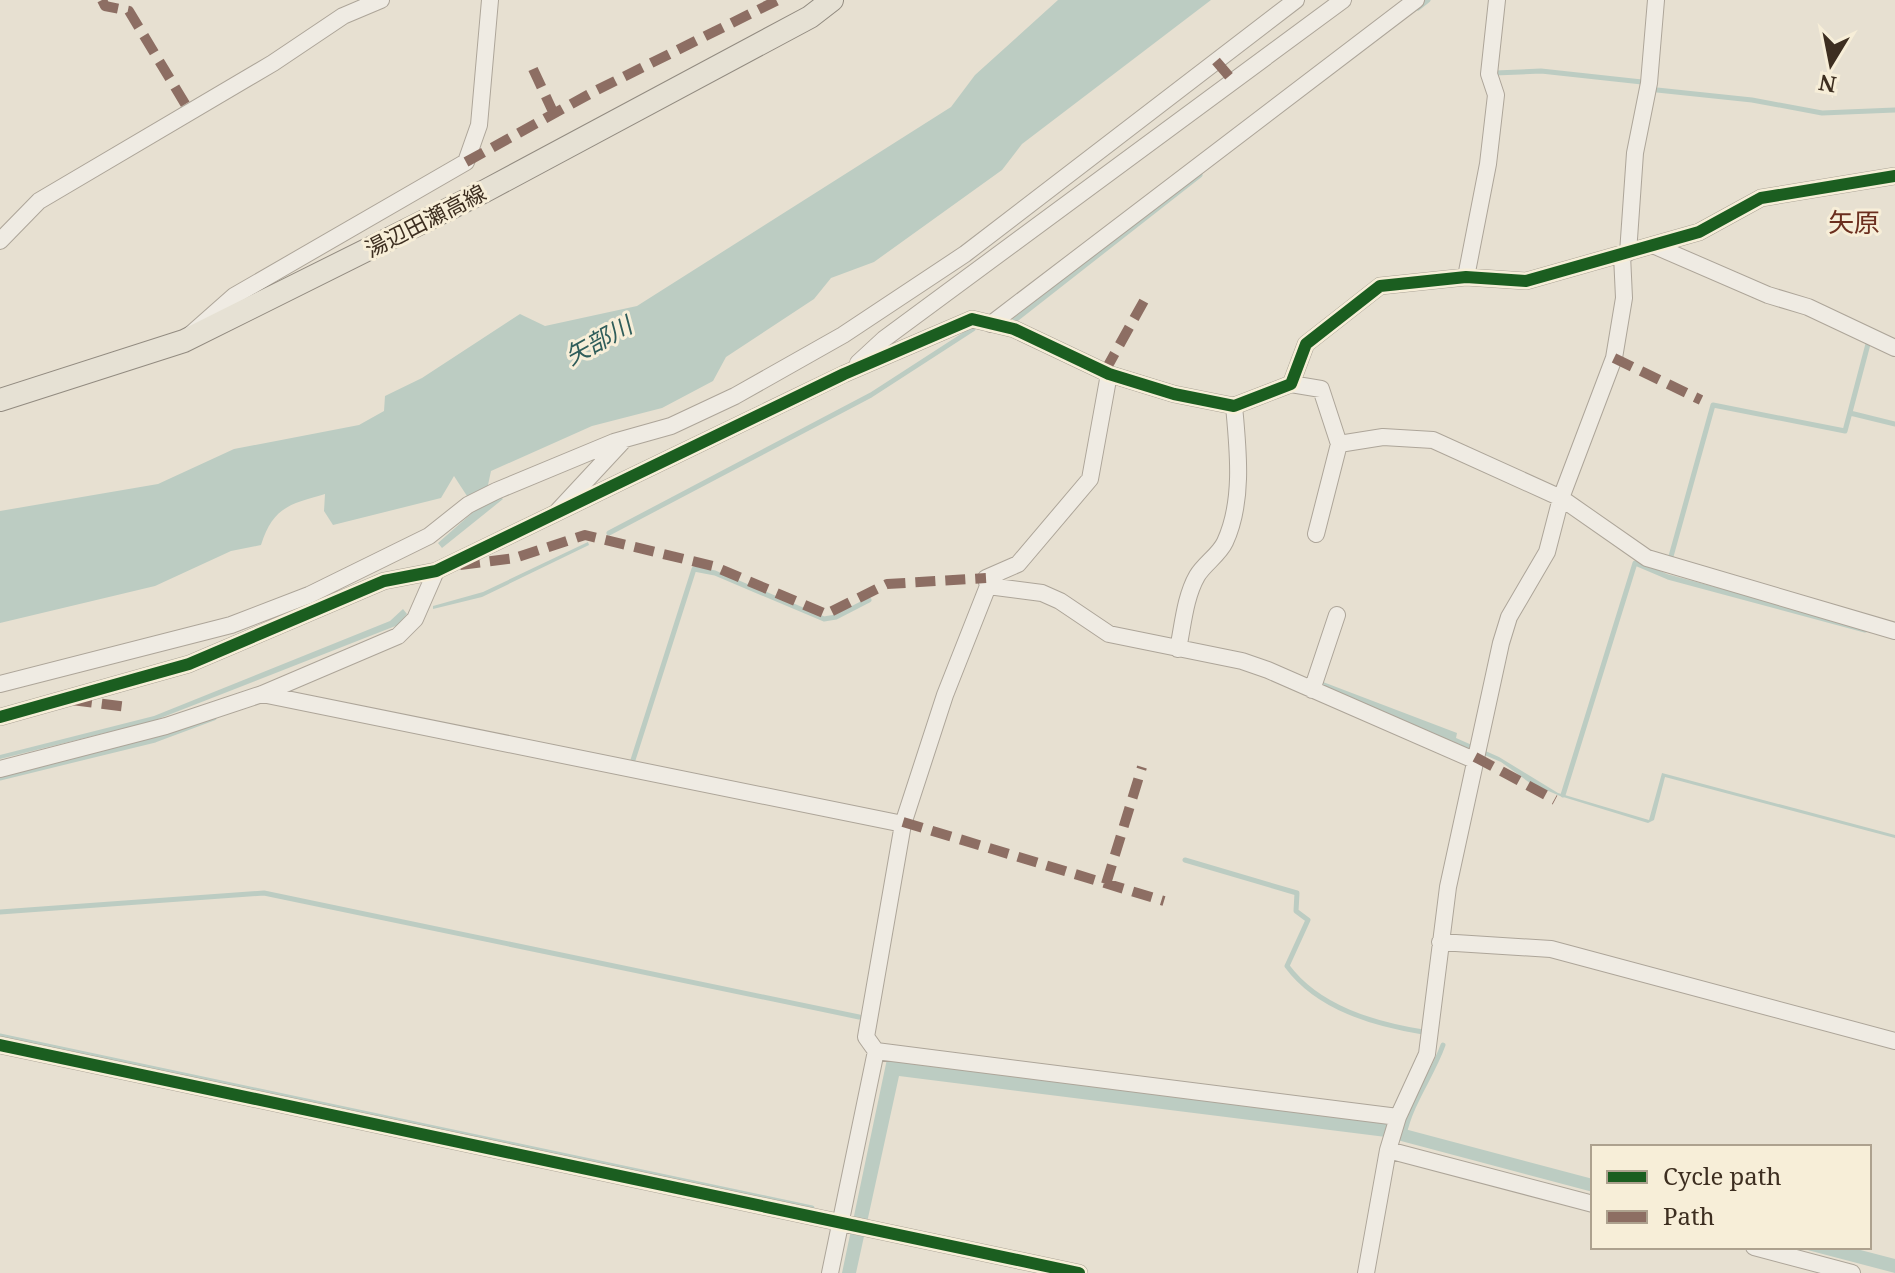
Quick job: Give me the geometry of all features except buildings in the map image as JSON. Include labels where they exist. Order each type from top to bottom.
[{"type":"main road","name":"湯辺田瀬高線","points":[[0,400],[184,341],[485,191],[810,17],[832,0]]},
{"type":"street","points":[[0,241],[39,201],[273,63],[343,16],[381,0]]},
{"type":"street","points":[[184,341],[208,315],[234,296],[466,162],[479,125],[490,0]]},
{"type":"street","points":[[0,684],[231,625],[283,605],[378,564],[429,536],[468,505],[496,491],[624,439],[671,426],[710,408],[843,335],[965,254],[1296,0]]},
{"type":"street","points":[[844,374],[884,339],[1343,0]]},
{"type":"street","points":[[991,324],[1416,0]]},
{"type":"street","points":[[1466,277],[1488,164],[1496,95],[1489,74],[1497,0]]},
{"type":"street","points":[[1366,1273],[1388,1150],[1398,1117],[1427,1054],[1440,942],[1474,760],[1509,617],[1541,566],[1561,498],[1614,358],[1624,298],[1635,153],[1649,83],[1656,0]]},
{"type":"street","points":[[1291,384],[1306,344],[1380,286],[1466,277],[1526,281],[1699,232],[1761,198],[1895,176]]},
{"type":"street","points":[[1655,246],[1768,295],[1808,307],[1895,348]]},
{"type":"street","points":[[0,717],[189,664],[384,581],[436,571],[550,520],[844,374],[972,319],[1014,329],[1109,374],[1174,394],[1234,406],[1291,384],[1321,389],[1339,444],[1316,534]]},
{"type":"street","points":[[830,1273],[845,1224],[876,1051],[866,1037],[903,824],[945,695],[988,586],[986,578],[1018,564],[1090,479],[1109,374]]},
{"type":"street","points":[[1178,649],[1191,589],[1199,573],[1224,545],[1234,515],[1238,460],[1234,406]]},
{"type":"street","points":[[1339,444],[1383,437],[1433,440],[1561,498],[1647,558],[1895,631]]},
{"type":"street","points":[[550,520],[624,439]]},
{"type":"street","points":[[0,769],[166,726],[262,694],[398,636],[415,619],[436,571]]},
{"type":"street","points":[[988,586],[1042,593],[1060,601],[1109,634],[1242,661],[1474,760]]},
{"type":"street","points":[[1312,690],[1337,615]]},
{"type":"street","points":[[262,694],[903,824]]},
{"type":"street","points":[[1440,942],[1551,949],[1895,1041]]},
{"type":"street","points":[[0,1045],[1079,1273]]},
{"type":"street","points":[[876,1051],[1398,1117]]},
{"type":"street","points":[[1388,1150],[1591,1203]]},
{"type":"street","points":[[1762,1249],[1852,1273]]},
{"type":"water","name":"矢部川","points":[[1058,0],[1211,0],[1022,144],[1002,170],[874,262],[831,278],[814,299],[726,357],[713,381],[662,408],[592,426],[491,471],[488,485],[503,499],[442,548],[438,543],[472,513],[467,496],[454,476],[441,498],[333,525],[324,511],[325,494],[302,501],[277,515],[261,545],[231,551],[155,586],[0,623],[0,511],[158,484],[234,449],[359,425],[384,411],[385,396],[422,378],[520,314],[545,326],[637,306],[951,107],[975,75]]},
{"type":"water","points":[[588,542],[589,545],[482,597],[433,609],[433,606],[483,592]]},
{"type":"water","points":[[403,609],[407,614],[398,625],[153,721],[0,759],[0,755],[154,716],[390,621]]},
{"type":"water","points":[[1323,682],[1457,733],[1456,738],[1499,757],[1558,793],[1649,820],[1662,773],[1895,835],[1895,838],[1665,777],[1654,820],[1648,823],[1560,796],[1530,783],[1501,762],[1322,686]]},
{"type":"water","points":[[887,1059],[1382,1123],[1591,1178],[1591,1191],[1386,1137],[899,1076],[856,1273],[842,1273]]},
{"type":"water","points":[[1804,1249],[1857,1249],[1895,1259],[1895,1273]]},
{"type":"waterway","points":[[1418,8],[1428,0]]},
{"type":"waterway","points":[[1495,73],[1541,71],[1642,82]]},
{"type":"waterway","points":[[1657,90],[1752,100],[1822,113],[1895,110]]},
{"type":"waterway","points":[[1015,320],[1200,175]]},
{"type":"waterway","points":[[609,533],[871,395],[973,329]]},
{"type":"waterway","points":[[1670,560],[1713,405],[1845,431],[1868,344]]},
{"type":"waterway","points":[[1850,413],[1895,424]]},
{"type":"waterway","points":[[1563,795],[1635,563],[1668,577],[1865,630]]},
{"type":"waterway","points":[[633,760],[694,569],[715,573],[824,619],[836,617],[869,600]]},
{"type":"waterway","points":[[0,778],[155,740],[214,718]]},
{"type":"waterway","points":[[1185,860],[1297,893],[1296,911],[1308,920],[1287,966],[1300,981],[1314,993],[1348,1012],[1423,1032]]},
{"type":"waterway","points":[[0,912],[264,893],[859,1017]]},
{"type":"waterway","points":[[0,1036],[812,1208]]},
{"type":"waterway","points":[[1404,1135],[1443,1045]]},
{"type":"marked path","points":[[102,0],[105,6],[129,11],[190,112]]},
{"type":"marked path","points":[[466,162],[595,91],[778,0]]},
{"type":"marked path","points":[[1216,61],[1234,82]]},
{"type":"marked path","points":[[533,69],[554,114]]},
{"type":"marked path","points":[[1105,371],[1145,299]]},
{"type":"marked path","points":[[1614,358],[1701,400]]},
{"type":"marked path","points":[[460,565],[515,558],[585,535],[713,566],[826,614],[887,584],[986,578]]},
{"type":"marked path","points":[[72,700],[128,707]]},
{"type":"marked path","points":[[1475,757],[1555,800]]},
{"type":"marked path","points":[[1106,884],[1142,767]]},
{"type":"marked path","points":[[903,822],[1164,901]]},
{"type":"cycle path","points":[[0,717],[189,664],[384,581],[436,571],[844,374],[972,319],[1014,329],[1109,374],[1174,394],[1234,406],[1291,384],[1306,344],[1380,286],[1466,277],[1526,281],[1699,232],[1761,198],[1895,176]]},
{"type":"cycle path","points":[[0,1045],[1079,1273]]},
{"type":"district","name":"矢原","points":[[1854,222]]}]
